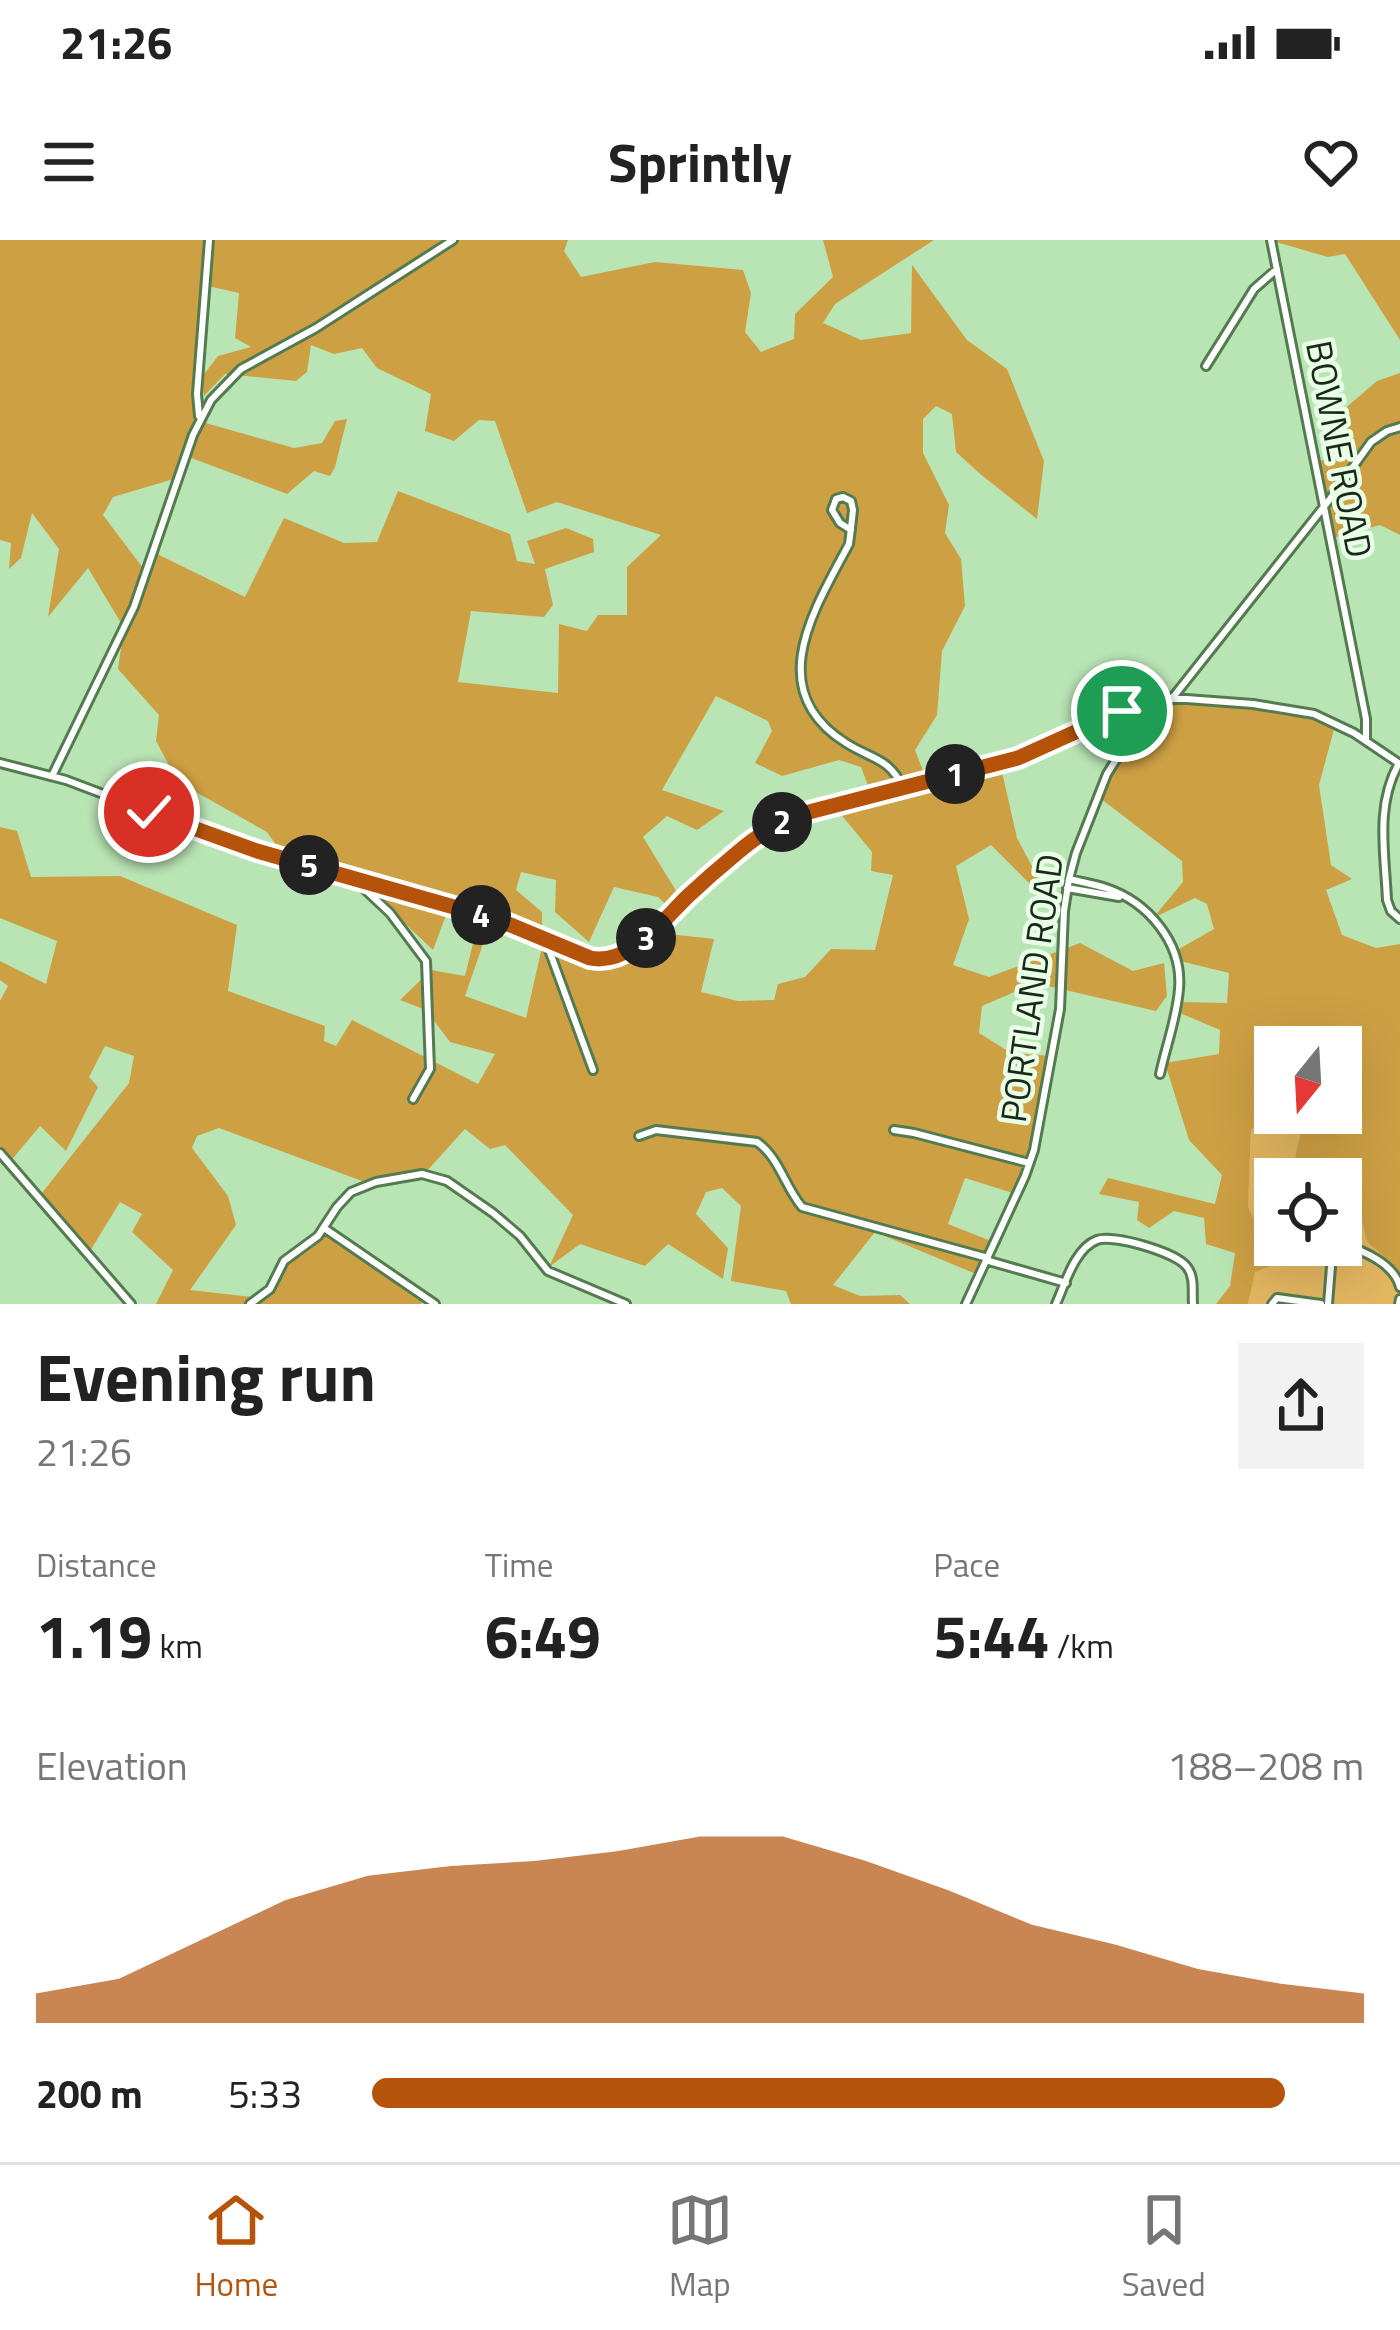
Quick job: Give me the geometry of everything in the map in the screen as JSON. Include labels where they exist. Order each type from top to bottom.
[{"type":"street","points":[[200,419],[196,394],[209,240]]},
{"type":"street","points":[[52,776],[134,607],[200,419],[219,390],[241,369],[316,328],[453,240]]},
{"type":"street","name":"BOWNE ROAD","points":[[1270,240],[1366,719],[1366,740]]},
{"type":"street","points":[[1207,366],[1254,289],[1276,269]]},
{"type":"street","name":"PORTLAND ROAD","points":[[966,1304],[1036,1142],[1060,1009],[1068,884],[1101,788],[1116,758],[1174,696],[1371,442],[1400,427]]},
{"type":"street","points":[[851,530],[832,510],[836,499],[843,497],[854,511],[849,544],[809,625],[801,646],[799,674],[818,722],[849,746],[889,765],[904,788]]},
{"type":"street","points":[[0,763],[52,776],[235,844],[496,919],[590,958],[613,958],[645,939],[736,854],[780,823],[1018,758],[1147,700],[1174,696],[1299,710],[1338,724],[1400,764],[1385,794],[1383,820],[1388,900],[1400,919]]},
{"type":"street","points":[[353,878],[390,913],[426,962],[430,1069],[412,1100]]},
{"type":"street","points":[[1068,884],[1105,887],[1147,913],[1170,942],[1177,961],[1178,998],[1160,1074]]},
{"type":"street","points":[[544,939],[593,1070]]},
{"type":"street","points":[[639,1136],[656,1130],[758,1142],[770,1152],[802,1207],[1066,1283]]},
{"type":"street","points":[[894,1130],[1029,1163]]},
{"type":"street","points":[[0,1153],[131,1304]]},
{"type":"street","points":[[250,1304],[270,1289],[280,1266],[313,1240],[351,1192],[376,1182],[430,1174],[515,1230],[548,1271],[626,1304]]},
{"type":"street","points":[[324,1228],[435,1304]]},
{"type":"street","points":[[1056,1304],[1080,1254],[1103,1238],[1161,1251],[1183,1262],[1192,1275],[1193,1304]]},
{"type":"street","points":[[1362,1255],[1390,1268],[1400,1287]]},
{"type":"street","points":[[1272,1304],[1277,1298],[1324,1304],[1330,1266]]},
{"type":"shaded area","points":[[0,240],[568,240],[564,251],[581,277],[655,262],[743,270],[751,293],[745,332],[761,352],[794,339],[795,314],[833,277],[823,240],[934,240],[835,304],[823,323],[861,340],[911,333],[912,265],[967,340],[1007,369],[1044,461],[1037,519],[956,452],[952,414],[936,406],[923,419],[923,453],[949,505],[945,533],[961,559],[965,606],[942,651],[937,715],[915,750],[927,781],[1000,763],[1017,838],[1044,889],[1065,893],[1063,917],[991,845],[956,866],[969,919],[953,965],[989,977],[1080,943],[1133,971],[1164,963],[1167,996],[1156,1011],[1035,983],[982,1006],[979,1033],[1011,1053],[1051,1056],[1033,1156],[1016,1194],[965,1178],[948,1224],[996,1243],[981,1276],[875,1232],[833,1285],[860,1296],[900,1295],[910,1304],[791,1304],[786,1291],[731,1281],[741,1206],[722,1188],[706,1192],[696,1214],[728,1248],[723,1279],[668,1244],[645,1266],[580,1244],[549,1267],[573,1215],[505,1145],[490,1149],[465,1129],[425,1173],[370,1184],[219,1128],[197,1136],[192,1148],[228,1196],[236,1225],[190,1290],[261,1298],[288,1254],[321,1229],[424,1298],[421,1304],[156,1304],[173,1270],[132,1232],[142,1214],[120,1202],[87,1256],[38,1198],[129,1083],[134,1056],[105,1046],[89,1077],[98,1087],[66,1151],[40,1126],[9,1163],[0,1154],[0,1001],[8,986],[0,980],[0,961],[46,984],[57,941],[0,918],[0,827],[17,831],[31,877],[120,876],[237,925],[228,991],[325,1026],[324,1041],[336,1046],[352,1020],[478,1084],[495,1054],[450,1042],[426,1010],[400,1000],[431,970],[465,976],[478,923],[448,910],[433,950],[360,881],[287,860],[267,832],[178,782],[156,741],[159,715],[118,669],[124,628],[88,568],[48,617],[59,549],[32,513],[21,558],[9,569],[11,543],[0,540]],"holes":[[[203,285],[239,293],[235,338],[251,347],[218,356],[202,377],[204,396],[225,374],[296,381],[307,372],[311,345],[334,354],[362,348],[377,368],[431,394],[425,431],[454,441],[479,420],[495,421],[527,513],[557,502],[661,535],[627,567],[627,615],[598,615],[587,631],[559,624],[558,693],[458,682],[471,611],[544,617],[553,605],[545,569],[594,552],[593,539],[566,528],[527,541],[535,564],[517,561],[510,534],[398,491],[377,542],[344,543],[284,518],[245,597],[155,553],[146,572],[103,515],[113,497],[177,478],[186,456],[287,494],[314,471],[330,476],[347,419],[335,421],[322,443],[294,448],[195,420]],[[716,696],[768,721],[772,731],[755,763],[782,776],[839,760],[861,767],[872,796],[834,806],[872,852],[871,871],[893,875],[875,950],[831,949],[805,977],[778,984],[774,1000],[738,1001],[701,992],[714,939],[650,932],[610,966],[542,947],[526,1018],[465,996],[484,941],[502,938],[509,926],[542,938],[542,912],[516,890],[521,872],[556,880],[555,912],[589,942],[614,887],[658,897],[673,911],[683,902],[643,837],[667,816],[697,830],[724,811],[662,790]]]},
{"type":"shaded area","points":[[1269,240],[1400,240],[1400,340],[1345,254],[1328,257]]},
{"type":"shaded area","points":[[1400,373],[1400,535],[1380,525],[1329,539],[1315,464],[1338,452],[1342,411],[1377,381]]},
{"type":"shaded area","points":[[1174,698],[1292,709],[1336,722],[1319,785],[1331,865],[1352,879],[1326,890],[1342,935],[1376,948],[1400,944],[1400,1281],[1391,1263],[1367,1242],[1362,1222],[1362,1158],[1295,1158],[1300,1134],[1362,1134],[1362,1026],[1254,1026],[1248,1207],[1254,1219],[1254,1266],[1271,1266],[1255,1272],[1248,1304],[1216,1304],[1230,1286],[1235,1253],[1206,1244],[1204,1218],[1174,1211],[1149,1228],[1137,1220],[1139,1202],[1099,1194],[1108,1178],[1215,1204],[1222,1175],[1189,1140],[1165,1063],[1219,1054],[1220,1030],[1175,1011],[1179,1002],[1227,1003],[1229,973],[1176,960],[1179,949],[1214,929],[1207,904],[1195,898],[1153,918],[1183,882],[1182,861],[1096,795],[1118,752]]},
{"type":"shaded area","points":[[1254,1126],[1254,1134],[1300,1134],[1295,1158],[1254,1158],[1254,1219],[1248,1207]]},
{"type":"shaded area","points":[[1362,1222],[1367,1242],[1391,1263],[1400,1281],[1400,1304],[1248,1304],[1255,1271],[1268,1266],[1362,1266]]},
{"type":"route","points":[[149,812],[257,851],[496,919],[590,958],[606,960],[645,939],[736,854],[780,823],[1018,758],[1122,711]]}]
